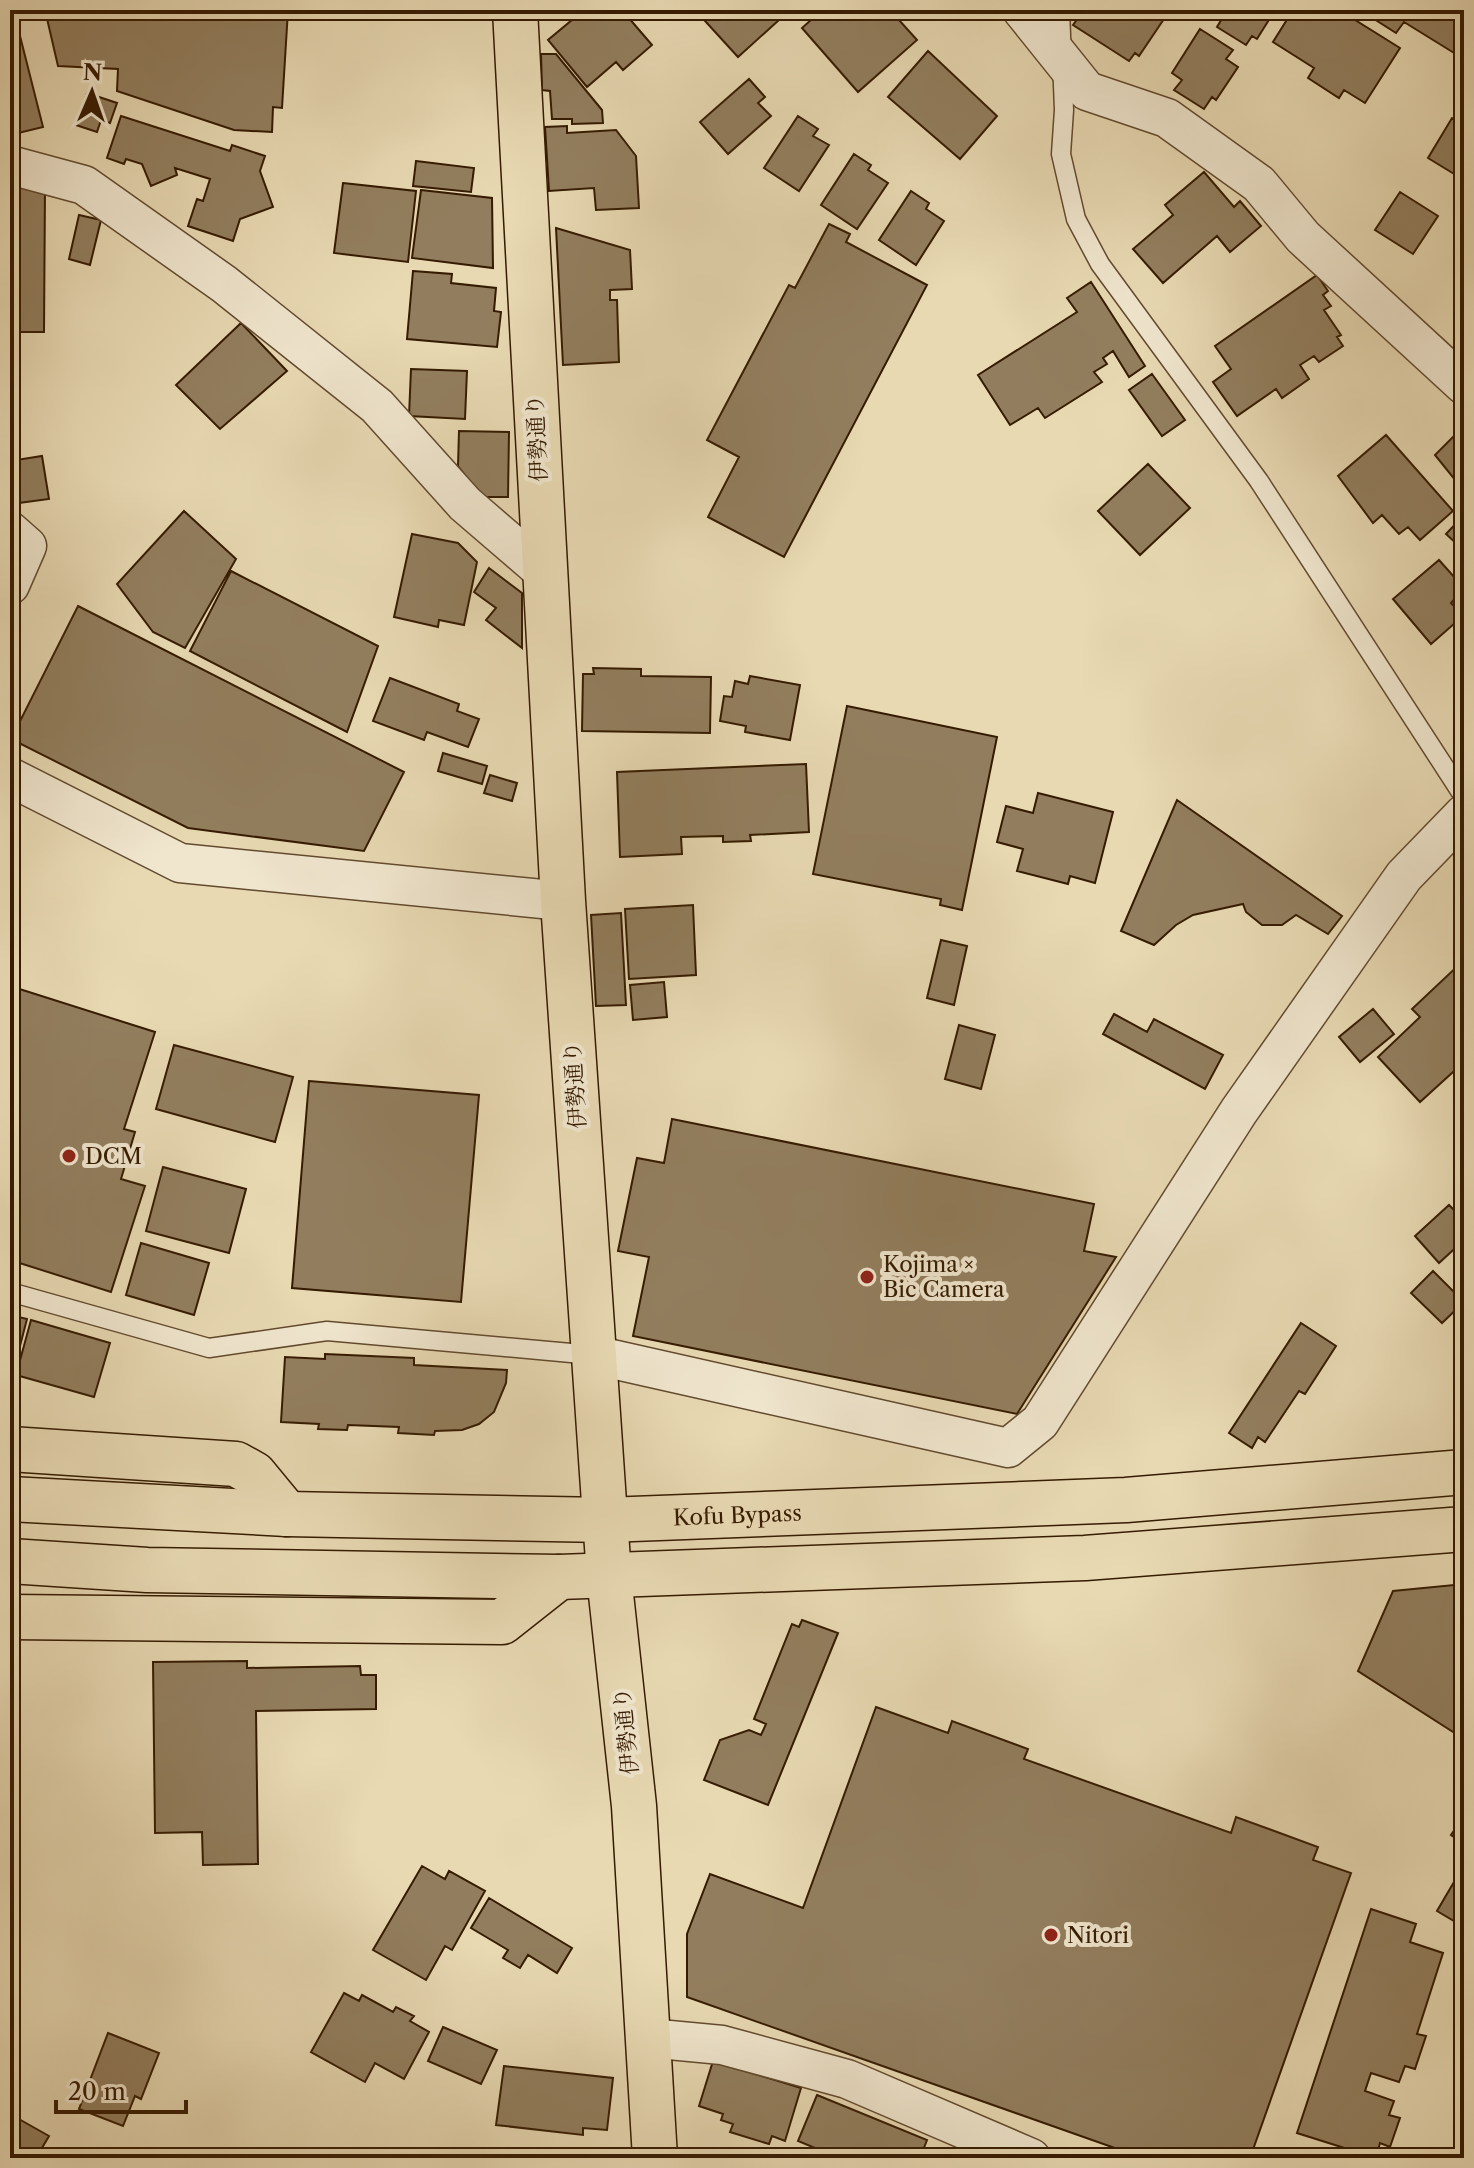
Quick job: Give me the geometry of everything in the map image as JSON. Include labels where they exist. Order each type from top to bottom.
[{"type":"main road","name":"伊勢通り","points":[[515,10],[563,901],[609,1576],[634,1806],[655,2158]]},
{"type":"main road","points":[[10,1449],[236,1464],[254,1474],[287,1514]]},
{"type":"main road","name":"Kofu Bypass","points":[[10,1499],[287,1514],[606,1520],[1126,1500],[1464,1472]]},
{"type":"main road","points":[[10,1561],[147,1570],[609,1576],[1085,1558],[1464,1529]]},
{"type":"main road","points":[[10,1617],[502,1622],[559,1577]]},
{"type":"street","points":[[1022,10],[1087,91],[1167,118],[1259,184],[1303,237],[1464,385]]},
{"type":"street","points":[[10,165],[84,185],[224,284],[377,406],[465,504],[544,572]]},
{"type":"street","points":[[10,531],[27,546],[10,585]]},
{"type":"street","points":[[10,777],[180,863],[563,901]]},
{"type":"street","points":[[594,1355],[1008,1448],[1040,1422],[1239,1111],[1404,876],[1464,814]]},
{"type":"street","points":[[648,2038],[722,2045],[847,2079],[1031,2158]]},
{"type":"lane","points":[[1060,10],[1064,110],[1061,154],[1076,219],[1094,253],[1259,481],[1464,797]]},
{"type":"lane","points":[[10,1292],[209,1348],[327,1331],[594,1355]]},
{"type":"building","points":[[45,10],[288,10],[282,108],[273,107],[272,132],[234,130],[117,91],[118,69],[58,66]]},
{"type":"building","points":[[584,10],[622,10],[652,45],[623,70],[616,62],[587,87],[548,40]]},
{"type":"building","points":[[695,10],[790,10],[738,57]]},
{"type":"building","points":[[822,10],[890,10],[917,40],[858,92],[802,28]]},
{"type":"building","points":[[1077,10],[1170,10],[1139,56],[1135,53],[1129,61],[1073,25],[1081,14]]},
{"type":"building","points":[[1275,10],[1257,39],[1252,36],[1246,45],[1217,27],[1223,17],[1212,11]]},
{"type":"building","points":[[1293,10],[1339,10],[1400,48],[1365,103],[1344,90],[1339,98],[1308,78],[1314,68],[1273,42]]},
{"type":"building","points":[[1360,10],[1451,10],[1464,19],[1464,49],[1459,56],[1404,22],[1396,33]]},
{"type":"building","points":[[18,28],[43,127],[10,135],[10,30]]},
{"type":"building","points":[[1200,29],[1233,50],[1226,59],[1238,67],[1216,100],[1212,97],[1204,109],[1174,90],[1182,80],[1172,73]]},
{"type":"building","points":[[928,51],[997,116],[960,159],[888,97]]},
{"type":"building","points":[[541,54],[556,54],[602,110],[603,123],[572,124],[572,119],[552,119],[550,91],[542,90]]},
{"type":"building","points":[[749,79],[765,97],[758,103],[771,116],[728,154],[700,122]]},
{"type":"building","points":[[87,93],[117,103],[110,123],[101,120],[97,132],[76,125]]},
{"type":"building","points":[[121,116],[230,151],[232,145],[265,156],[260,171],[273,207],[240,219],[233,241],[188,226],[197,199],[203,201],[210,179],[175,168],[177,175],[151,186],[142,164],[126,159],[124,164],[107,158]]},
{"type":"building","points":[[798,116],[818,129],[813,136],[829,145],[799,191],[764,168]]},
{"type":"building","points":[[1452,118],[1464,125],[1464,180],[1428,158]]},
{"type":"building","points":[[567,126],[567,133],[616,130],[636,156],[639,208],[596,210],[594,188],[549,191],[545,127]]},
{"type":"building","points":[[854,154],[871,165],[868,170],[888,183],[857,229],[821,205]]},
{"type":"building","points":[[416,161],[474,168],[471,192],[413,186]]},
{"type":"building","points":[[1204,172],[1234,207],[1240,201],[1261,226],[1230,252],[1217,236],[1163,283],[1133,249],[1173,215],[1165,205]]},
{"type":"building","points":[[10,179],[45,186],[44,332],[10,332]]},
{"type":"building","points":[[343,183],[416,191],[408,262],[334,253]]},
{"type":"building","points":[[421,190],[492,198],[493,268],[412,258]]},
{"type":"building","points":[[911,191],[929,203],[926,209],[944,221],[916,265],[879,240]]},
{"type":"building","points":[[1400,192],[1438,216],[1413,254],[1375,230]]},
{"type":"building","points":[[79,215],[101,220],[90,265],[69,259]]},
{"type":"building","points":[[829,224],[850,234],[846,242],[927,285],[784,557],[708,517],[739,457],[707,440],[789,285],[795,288]]},
{"type":"building","points":[[556,228],[630,250],[632,289],[610,290],[610,300],[617,300],[619,362],[563,365]]},
{"type":"building","points":[[413,271],[452,274],[451,283],[496,288],[494,311],[501,312],[497,347],[407,339]]},
{"type":"building","points":[[1317,275],[1328,291],[1323,295],[1331,306],[1324,310],[1341,335],[1337,337],[1343,346],[1319,362],[1314,356],[1300,365],[1309,379],[1282,398],[1276,389],[1237,416],[1213,382],[1231,369],[1215,346]]},
{"type":"building","points":[[1091,282],[1145,366],[1129,377],[1113,351],[1103,358],[1107,364],[1094,372],[1102,382],[1045,418],[1038,408],[1010,425],[978,375],[1077,312],[1067,298]]},
{"type":"building","points":[[241,323],[287,371],[220,429],[176,385]]},
{"type":"building","points":[[411,369],[467,371],[465,419],[409,416]]},
{"type":"building","points":[[1152,374],[1185,420],[1162,436],[1129,390]]},
{"type":"building","points":[[1464,426],[1464,491],[1435,455]]},
{"type":"building","points":[[459,431],[509,432],[508,497],[481,497],[458,466]]},
{"type":"building","points":[[1386,435],[1453,511],[1420,540],[1408,527],[1399,534],[1382,515],[1373,523],[1338,476]]},
{"type":"building","points":[[42,456],[49,499],[11,504],[10,461]]},
{"type":"building","points":[[1148,464],[1190,508],[1140,555],[1098,511]]},
{"type":"building","points":[[184,511],[236,559],[185,648],[153,632],[117,584]]},
{"type":"building","points":[[1464,515],[1464,539],[1458,545],[1446,534]]},
{"type":"building","points":[[412,534],[458,543],[477,562],[464,625],[439,620],[438,627],[394,617]]},
{"type":"building","points":[[1439,560],[1464,588],[1451,603],[1463,616],[1431,644],[1393,599]]},
{"type":"building","points":[[489,568],[522,593],[522,648],[486,620],[496,608],[474,592]]},
{"type":"building","points":[[231,571],[378,646],[347,732],[190,651]]},
{"type":"building","points":[[78,606],[404,772],[364,851],[188,828],[11,739]]},
{"type":"building","points":[[593,668],[641,669],[641,676],[711,677],[710,733],[582,731],[583,674],[594,674]]},
{"type":"building","points":[[750,676],[800,685],[790,740],[745,732],[746,726],[720,721],[724,696],[732,697],[735,681],[748,684]]},
{"type":"building","points":[[390,678],[459,704],[457,711],[479,719],[468,747],[427,732],[424,740],[373,721]]},
{"type":"building","points":[[847,706],[997,737],[962,910],[940,905],[941,899],[813,874]]},
{"type":"building","points":[[443,753],[487,766],[482,784],[438,771]]},
{"type":"building","points":[[806,764],[809,832],[750,835],[751,841],[723,842],[723,836],[681,837],[682,854],[620,857],[617,772]]},
{"type":"building","points":[[490,775],[517,783],[512,801],[484,793]]},
{"type":"building","points":[[1038,793],[1113,812],[1095,883],[1070,876],[1068,884],[1017,871],[1023,849],[997,842],[1006,806],[1033,813]]},
{"type":"building","points":[[1177,800],[1342,916],[1328,934],[1296,915],[1282,925],[1262,925],[1246,912],[1243,904],[1193,915],[1176,925],[1154,945],[1121,931]]},
{"type":"building","points":[[693,905],[696,975],[629,979],[625,909]]},
{"type":"building","points":[[621,913],[626,1005],[596,1006],[591,915]]},
{"type":"building","points":[[941,940],[967,946],[954,1005],[927,998]]},
{"type":"building","points":[[1464,960],[1464,1062],[1420,1102],[1378,1057],[1420,1017],[1412,1009]]},
{"type":"building","points":[[664,982],[667,1017],[633,1020],[630,985]]},
{"type":"building","name":"DCM","points":[[10,986],[155,1032],[124,1129],[135,1132],[121,1179],[145,1186],[111,1292],[10,1260]]},
{"type":"building","points":[[1373,1009],[1394,1034],[1360,1062],[1339,1037]]},
{"type":"building","points":[[1114,1014],[1147,1032],[1154,1019],[1223,1055],[1205,1089],[1103,1034]]},
{"type":"building","points":[[959,1025],[995,1035],[981,1089],[945,1079]]},
{"type":"building","points":[[174,1045],[293,1077],[275,1142],[156,1109]]},
{"type":"building","points":[[309,1081],[479,1095],[461,1302],[292,1288]]},
{"type":"building","points":[[672,1119],[1094,1204],[1084,1251],[1116,1257],[1017,1414],[633,1336],[649,1257],[618,1251],[637,1158],[664,1163]]},
{"type":"building","points":[[163,1167],[246,1189],[229,1253],[146,1231]]},
{"type":"building","points":[[1449,1205],[1464,1220],[1464,1240],[1439,1263],[1415,1236]]},
{"type":"building","points":[[141,1243],[209,1263],[194,1315],[126,1295]]},
{"type":"building","points":[[1433,1271],[1464,1302],[1442,1323],[1411,1293]]},
{"type":"building","points":[[10,1315],[27,1319],[13,1373],[10,1372]]},
{"type":"building","points":[[31,1320],[110,1343],[94,1397],[16,1375]]},
{"type":"building","points":[[1301,1323],[1336,1346],[1305,1394],[1299,1391],[1265,1442],[1258,1437],[1252,1448],[1229,1433]]},
{"type":"building","points":[[325,1354],[414,1358],[414,1365],[507,1370],[506,1383],[494,1412],[479,1424],[462,1430],[435,1431],[434,1435],[398,1433],[399,1427],[348,1425],[347,1430],[318,1429],[319,1424],[281,1422],[285,1357],[325,1359]]},
{"type":"building","points":[[1464,1584],[1464,1739],[1358,1671],[1393,1591]]},
{"type":"building","points":[[802,1620],[838,1633],[768,1805],[704,1780],[720,1740],[749,1730],[761,1735],[766,1724],[754,1719],[792,1624],[799,1627]]},
{"type":"building","points":[[247,1661],[247,1668],[360,1666],[361,1675],[376,1675],[376,1709],[256,1711],[258,1864],[203,1865],[202,1832],[155,1833],[153,1662]]},
{"type":"building","points":[[876,1707],[948,1733],[952,1721],[1028,1749],[1024,1759],[1231,1833],[1236,1817],[1318,1847],[1313,1860],[1351,1873],[1250,2158],[1143,2158],[687,1997],[687,1934],[710,1874],[803,1908]]},
{"type":"building","points":[[1464,1816],[1464,1844],[1451,1835]]},
{"type":"building","points":[[1464,1865],[1464,1927],[1437,1911]]},
{"type":"building","points":[[422,1866],[445,1879],[449,1871],[485,1891],[452,1950],[445,1946],[426,1980],[373,1950]]},
{"type":"building","points":[[489,1898],[572,1948],[557,1973],[528,1955],[520,1968],[503,1958],[508,1950],[471,1928]]},
{"type":"building","points":[[1371,1909],[1416,1924],[1410,1942],[1443,1953],[1417,2034],[1426,2036],[1415,2069],[1405,2066],[1399,2082],[1371,2073],[1365,2091],[1394,2101],[1389,2115],[1400,2118],[1390,2147],[1380,2143],[1376,2158],[1297,2133]]},
{"type":"building","points":[[344,1993],[359,2001],[362,1995],[393,2012],[396,2007],[414,2016],[410,2021],[429,2032],[404,2079],[375,2063],[365,2082],[311,2052]]},
{"type":"building","points":[[443,2027],[497,2050],[481,2084],[428,2061]]},
{"type":"building","points":[[108,2033],[159,2053],[141,2099],[135,2096],[123,2126],[79,2109]]},
{"type":"building","points":[[713,2061],[801,2088],[785,2141],[772,2136],[769,2144],[730,2132],[733,2124],[721,2120],[723,2114],[699,2106]]},
{"type":"building","points":[[504,2066],[613,2078],[607,2130],[583,2128],[583,2135],[496,2125]]},
{"type":"building","points":[[817,2095],[927,2140],[920,2158],[817,2158],[820,2150],[798,2141]]},
{"type":"building","points":[[10,2114],[49,2136],[36,2158],[10,2158]]},
{"type":"building","points":[[455,2150],[484,2158],[453,2158]]},
{"type":"place","name":"DCM","points":[[69,1156]]},
{"type":"place","name":"Kojima × Bic Camera","points":[[867,1277]]},
{"type":"place","name":"Nitori","points":[[1051,1935]]}]
